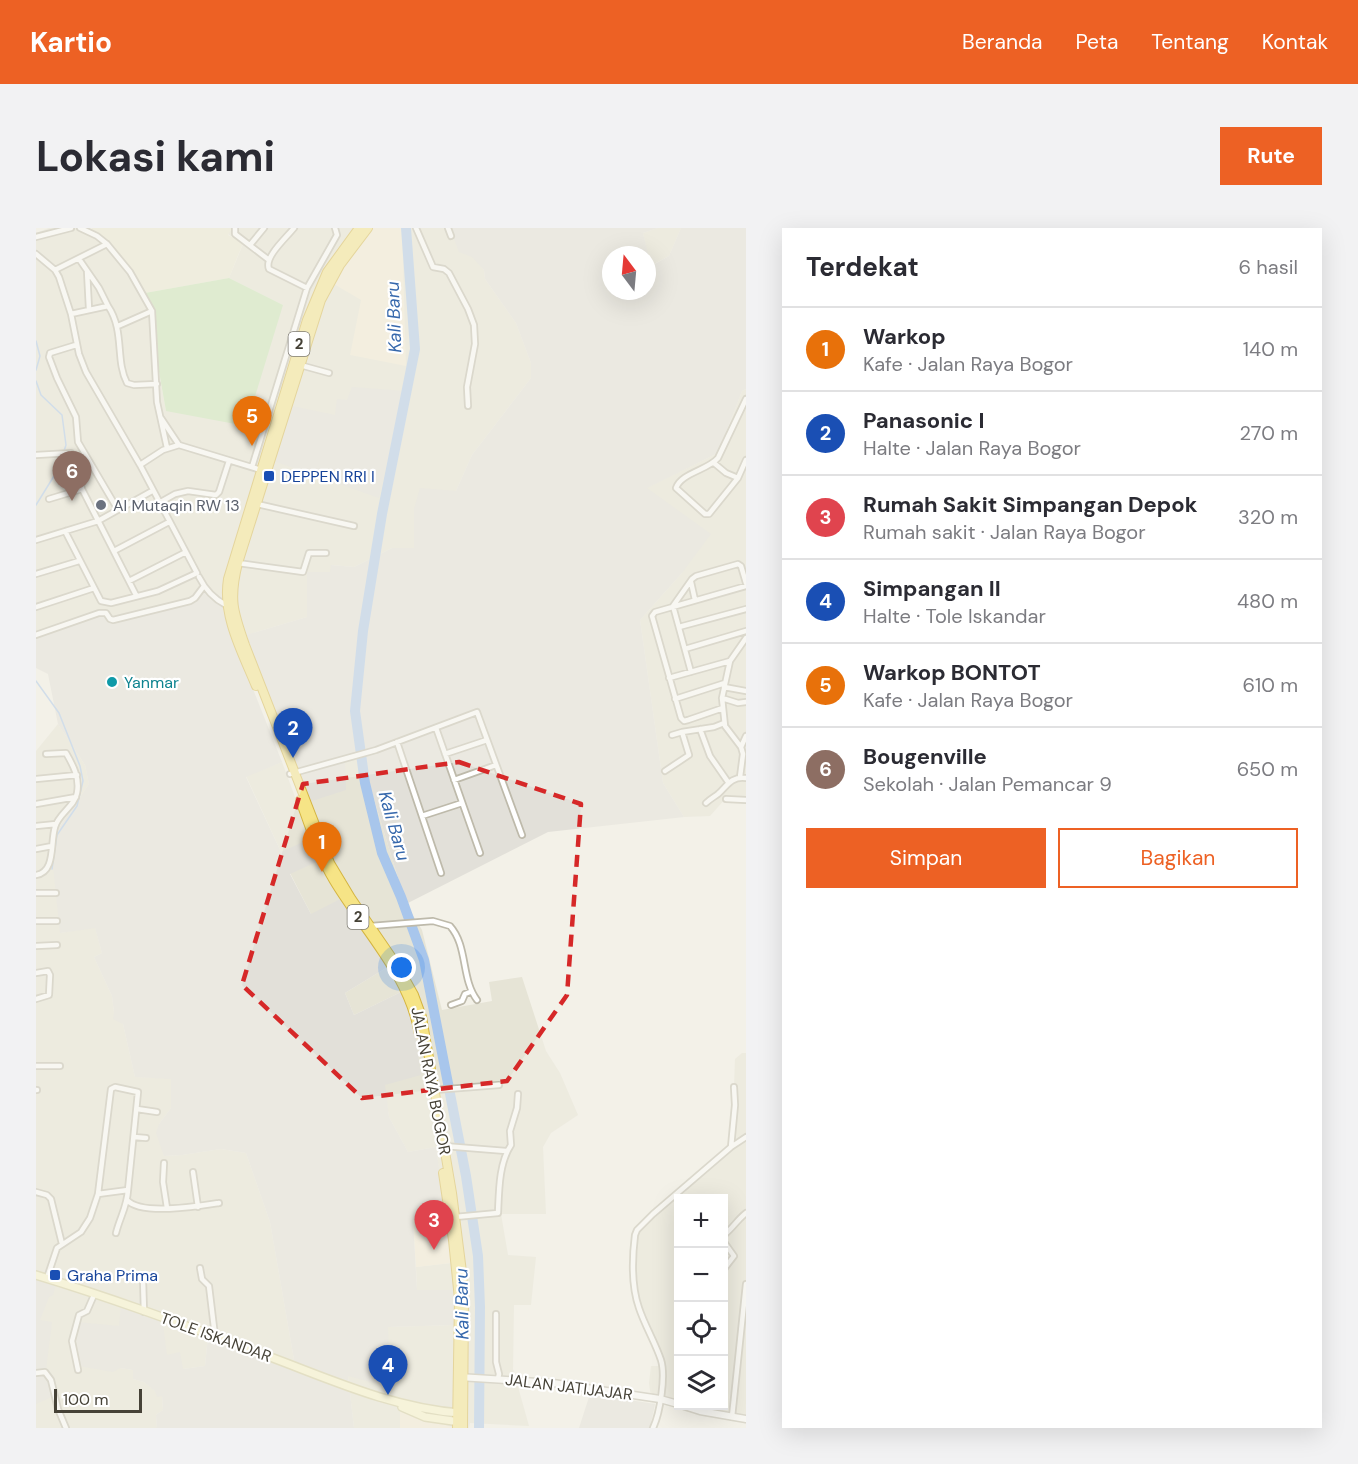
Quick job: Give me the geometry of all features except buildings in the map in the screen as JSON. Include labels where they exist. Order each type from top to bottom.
[{"type":"highway","name":"JALAN RAYA BOGOR","points":[[292,774],[233,610],[232,585],[313,304],[327,272],[359,228]]},
{"type":"highway","name":"JALAN RAYA BOGOR","points":[[368,228],[345,256],[327,288],[228,579],[226,605],[240,646],[333,880],[399,968],[418,1005],[448,1147],[459,1217],[464,1286],[464,1378],[460,1421]]},
{"type":"highway","name":"JALAN RAYA BOGOR","points":[[368,927],[401,981],[411,1001],[418,1026],[453,1240],[464,1378]]},
{"type":"main road","name":"TOLE ISKANDAR","points":[[36,1275],[215,1336],[395,1403],[420,1416],[460,1421]]},
{"type":"street","points":[[36,237],[71,228]]},
{"type":"street","points":[[80,228],[107,244],[130,272],[152,311],[157,402],[167,448]]},
{"type":"street","points":[[235,228],[235,234],[269,260]]},
{"type":"street","points":[[250,245],[264,228]]},
{"type":"street","points":[[294,228],[269,260],[268,265],[270,269],[307,288]]},
{"type":"street","points":[[252,467],[307,288],[338,235],[335,228]]},
{"type":"street","points":[[416,228],[433,267],[446,270],[452,278],[474,325],[475,344],[467,387],[468,406]]},
{"type":"street","points":[[447,228],[451,236]]},
{"type":"street","points":[[55,270],[107,244]]},
{"type":"street","points":[[36,254],[55,270],[63,288],[71,314],[76,345],[94,389],[140,465],[204,586],[219,602],[226,605]]},
{"type":"street","points":[[79,259],[99,288],[118,326],[127,383],[157,384]]},
{"type":"street","points":[[87,271],[89,309]]},
{"type":"street","points":[[71,314],[108,306]]},
{"type":"street","points":[[118,326],[152,311]]},
{"type":"street","points":[[76,345],[50,353],[49,357],[76,417],[78,442],[118,510]]},
{"type":"street","points":[[300,365],[329,373]]},
{"type":"street","points":[[746,399],[718,458],[714,463],[680,481],[676,488],[705,514],[709,514],[738,478],[746,460]]},
{"type":"street","points":[[161,418],[179,446]]},
{"type":"street","points":[[140,465],[167,448],[179,446],[265,471]]},
{"type":"street","points":[[36,455],[71,454],[82,489],[136,595]]},
{"type":"street","points":[[159,503],[174,494],[188,491],[216,495],[229,461]]},
{"type":"street","points":[[714,463],[726,473],[738,478]]},
{"type":"street","points":[[49,499],[82,489]]},
{"type":"street","points":[[36,540],[98,521],[152,491]]},
{"type":"street","points":[[257,504],[354,526]]},
{"type":"street","points":[[114,551],[169,522]]},
{"type":"street","points":[[65,531],[79,561],[104,603],[158,591],[198,575]]},
{"type":"street","points":[[129,581],[186,552]]},
{"type":"street","points":[[238,563],[303,572],[309,553],[326,553]]},
{"type":"street","points":[[36,574],[79,561]]},
{"type":"street","points":[[673,606],[692,579],[702,573],[738,564],[741,566],[746,584],[655,612],[652,616],[675,699],[684,721],[723,708]]},
{"type":"street","points":[[691,582],[695,600]]},
{"type":"street","points":[[36,635],[99,613],[106,614],[113,620],[190,601],[204,586]]},
{"type":"street","points":[[36,607],[94,588]]},
{"type":"street","points":[[673,606],[691,672]]},
{"type":"street","points":[[679,627],[746,609]]},
{"type":"street","points":[[685,649],[746,631]]},
{"type":"street","points":[[706,803],[729,782],[743,777],[741,747],[724,723],[722,698],[730,660],[746,638]]},
{"type":"street","points":[[669,678],[730,660]]},
{"type":"street","points":[[675,699],[725,685],[746,691]]},
{"type":"street","points":[[722,698],[738,703],[746,702]]},
{"type":"street","points":[[292,774],[376,750],[477,712],[522,835]]},
{"type":"street","points":[[672,735],[724,723]]},
{"type":"street","points":[[436,728],[480,853]]},
{"type":"street","points":[[700,729],[710,756],[729,782]]},
{"type":"street","points":[[665,771],[689,755],[682,732]]},
{"type":"street","points":[[741,747],[746,737]]},
{"type":"street","points":[[445,754],[487,740]]},
{"type":"street","points":[[397,742],[441,873]]},
{"type":"street","points":[[36,875],[48,869],[56,824],[76,797],[77,775],[66,753],[46,754]]},
{"type":"street","points":[[454,780],[496,765]]},
{"type":"street","points":[[36,779],[77,775]]},
{"type":"street","points":[[36,804],[76,797]]},
{"type":"street","points":[[726,799],[746,800]]},
{"type":"street","points":[[422,816],[462,802]]},
{"type":"street","points":[[36,826],[56,824]]},
{"type":"street","points":[[36,849],[52,846]]},
{"type":"street","points":[[36,893],[56,893]]},
{"type":"street","points":[[36,921],[57,921]]},
{"type":"street","points":[[368,927],[441,922],[450,926],[457,937],[470,992],[477,1000]]},
{"type":"street","points":[[36,946],[57,945]]},
{"type":"street","points":[[36,973],[48,971],[51,975],[49,995],[36,999]]},
{"type":"street","points":[[451,1005],[462,1001],[465,994],[470,992]]},
{"type":"street","points":[[36,1066],[60,1066]]},
{"type":"street","points":[[435,1090],[499,1085]]},
{"type":"street","points":[[46,1278],[56,1251],[62,1244],[76,1237],[85,1227],[98,1194],[111,1089],[115,1087],[138,1092],[127,1200],[116,1233]]},
{"type":"street","points":[[731,1147],[735,1087]]},
{"type":"street","points":[[459,1217],[498,1213],[499,1189],[506,1151],[511,1145],[509,1136],[518,1108],[518,1094]]},
{"type":"street","points":[[137,1109],[157,1112]]},
{"type":"street","points":[[134,1137],[146,1138]]},
{"type":"street","points":[[653,1428],[657,1418],[663,1374],[661,1359],[639,1308],[634,1285],[635,1235],[653,1214],[731,1147],[746,1137]]},
{"type":"street","points":[[448,1147],[506,1151]]},
{"type":"street","points":[[164,1163],[163,1182],[167,1208]]},
{"type":"street","points":[[193,1172],[198,1207]]},
{"type":"street","points":[[98,1194],[128,1190]]},
{"type":"street","points":[[36,1192],[47,1195],[51,1199],[62,1244]]},
{"type":"street","points":[[127,1200],[134,1205],[167,1208],[198,1207],[219,1203]]},
{"type":"street","points":[[728,1232],[746,1213]]},
{"type":"street","points":[[728,1248],[734,1256],[728,1263]]},
{"type":"street","points":[[200,1268],[202,1279],[209,1286],[215,1336]]},
{"type":"street","points":[[143,1279],[144,1312]]},
{"type":"street","points":[[732,1417],[746,1284]]},
{"type":"street","points":[[78,1370],[72,1340],[79,1315],[87,1311],[94,1295]]},
{"type":"street","points":[[496,1314],[498,1379]]},
{"type":"street","points":[[36,1373],[45,1372],[51,1380],[58,1409],[66,1428]]},
{"type":"street","name":"JALAN JATIJAJAR","points":[[464,1378],[553,1383],[674,1403]]},
{"type":"street","points":[[707,1410],[746,1419]]},
{"type":"highlighted area","points":[[459,762],[581,804],[567,995],[507,1081],[362,1098],[242,985],[303,784]]},
{"type":"shaded area","points":[[49,228],[93,229],[111,243],[145,293],[166,411],[283,305],[229,278],[243,244],[228,234],[232,228],[450,228],[484,270],[485,279],[516,323],[531,363],[531,378],[472,455],[456,491],[414,509],[414,548],[392,548],[354,567],[331,565],[331,572],[307,617],[233,639],[190,602],[110,620],[105,609],[36,634],[36,233]]},
{"type":"shaded area","points":[[91,228],[232,228],[228,235],[243,243],[229,278],[145,293],[111,243]]},
{"type":"shaded area","points":[[368,228],[402,228],[406,366],[350,355],[361,300],[332,283]]},
{"type":"shaded area","points":[[450,228],[658,228],[643,233],[646,246],[602,246],[602,300],[656,300],[656,263],[669,256],[681,228],[746,228],[746,389],[742,391],[718,453],[647,488],[711,534],[682,573],[640,620],[663,783],[684,817],[548,832],[406,904],[361,757],[345,762],[346,790],[309,802],[246,635],[307,617],[307,572],[330,572],[331,565],[354,567],[392,548],[414,548],[414,509],[420,488],[456,491],[472,455],[531,378],[531,363],[516,323],[485,279],[484,270],[472,257],[459,252]]},
{"type":"shaded area","points":[[658,228],[681,228],[669,256],[656,263],[656,246],[646,246],[643,233]]},
{"type":"shaded area","points":[[352,387],[404,391],[379,498],[274,461],[292,406],[335,415],[337,399],[347,400]]},
{"type":"shaded area","points":[[746,389],[746,798],[726,798],[710,816],[684,817],[663,783],[640,620],[682,573],[646,488],[718,453],[742,391]]},
{"type":"shaded area","points":[[209,589],[225,606],[233,639],[282,762],[246,777],[281,852],[312,838],[323,859],[290,874],[311,914],[344,897],[391,965],[345,993],[354,1015],[403,991],[413,1018],[421,1075],[385,1085],[389,1117],[408,1152],[436,1147],[446,1217],[413,1220],[417,1290],[453,1290],[455,1325],[388,1327],[390,1387],[348,1376],[354,1428],[157,1428],[156,1415],[163,1410],[162,1396],[157,1397],[155,1391],[144,1382],[133,1379],[133,1370],[120,1368],[113,1372],[79,1366],[73,1338],[77,1322],[119,1326],[121,1305],[162,1318],[167,1355],[180,1352],[183,1369],[205,1366],[208,1336],[296,1371],[270,1222],[246,1153],[221,1149],[164,1156],[156,1133],[159,1124],[171,1108],[171,1079],[135,1077],[123,1024],[113,1019],[112,996],[94,957],[102,953],[95,928],[60,933],[52,856],[60,826],[89,784],[85,765],[58,724],[48,674],[36,668],[36,634],[105,609],[110,620],[190,602]]},
{"type":"shaded area","points":[[58,724],[85,765],[89,784],[60,826],[60,933],[95,927],[102,953],[94,957],[112,996],[114,1013],[123,1024],[135,1077],[171,1078],[171,1108],[159,1124],[164,1156],[221,1149],[246,1153],[270,1222],[296,1371],[208,1336],[205,1366],[183,1369],[121,1306],[120,1368],[133,1370],[133,1379],[144,1382],[162,1396],[163,1410],[156,1415],[157,1428],[36,1428],[36,751]]},
{"type":"shaded area","points":[[361,757],[406,904],[422,930],[442,1010],[492,1001],[489,982],[522,977],[546,1051],[560,1073],[578,1115],[551,1133],[543,1147],[546,1214],[501,1214],[508,1255],[536,1257],[531,1305],[514,1305],[513,1369],[529,1426],[470,1423],[469,1428],[354,1428],[348,1376],[388,1327],[454,1325],[417,1290],[416,1267],[451,1263],[436,1147],[408,1152],[389,1117],[384,1085],[403,991],[354,1015],[345,993],[391,965],[311,914],[290,873],[322,859],[281,852],[246,776],[282,762],[298,805],[345,761]]},
{"type":"shaded area","points":[[742,1053],[746,1053],[746,1419],[707,1410],[728,1410],[728,1194],[677,1194],[732,1143],[735,1059]]},
{"type":"shaded area","points":[[674,1197],[674,1402],[651,1397],[649,1383],[651,1366],[662,1366],[661,1354],[634,1292],[638,1230]]},
{"type":"shaded area","points":[[446,1217],[451,1263],[416,1267],[413,1220]]},
{"type":"shaded area","points":[[36,1272],[57,1280],[53,1295],[49,1297],[40,1320],[52,1322],[46,1369],[54,1376],[56,1395],[36,1404]]},
{"type":"shaded area","points":[[590,1394],[655,1404],[650,1428],[579,1428]]},
{"type":"shaded area","points":[[400,1408],[454,1428],[400,1428]]},
{"type":"green space","points":[[229,278],[283,305],[246,426],[166,411],[145,293]]},
{"type":"waterway","name":"Kali Baru","points":[[406,228],[415,349],[382,514],[363,631],[355,711],[365,783],[382,853],[424,960],[466,1176],[478,1256],[479,1428]]},
{"type":"waterway","points":[[36,341],[40,356],[36,370]]},
{"type":"waterway","points":[[36,381],[41,395],[62,415],[66,445],[64,451]]},
{"type":"waterway","points":[[36,505],[54,476],[62,456]]},
{"type":"waterway","points":[[36,681],[59,713],[80,766],[83,781],[77,806],[57,835],[52,869]]},
{"type":"place","name":"Warkop BONTOT","points":[[252,446]]},
{"type":"place","name":"DEPPEN RRI I","points":[[269,476]]},
{"type":"place","name":"Bougenville","points":[[72,501]]},
{"type":"place","name":"Al Mutaqin RW 13","points":[[101,505]]},
{"type":"place","name":"Yanmar","points":[[112,682]]},
{"type":"place","name":"Panasonic I","points":[[293,758]]},
{"type":"place","name":"Warkop","points":[[322,872]]},
{"type":"place","name":"Rumah Sakit Simpangan Depok","points":[[434,1250]]},
{"type":"place","name":"Graha Prima","points":[[55,1275]]},
{"type":"place","name":"Simpangan II","points":[[388,1395]]}]
